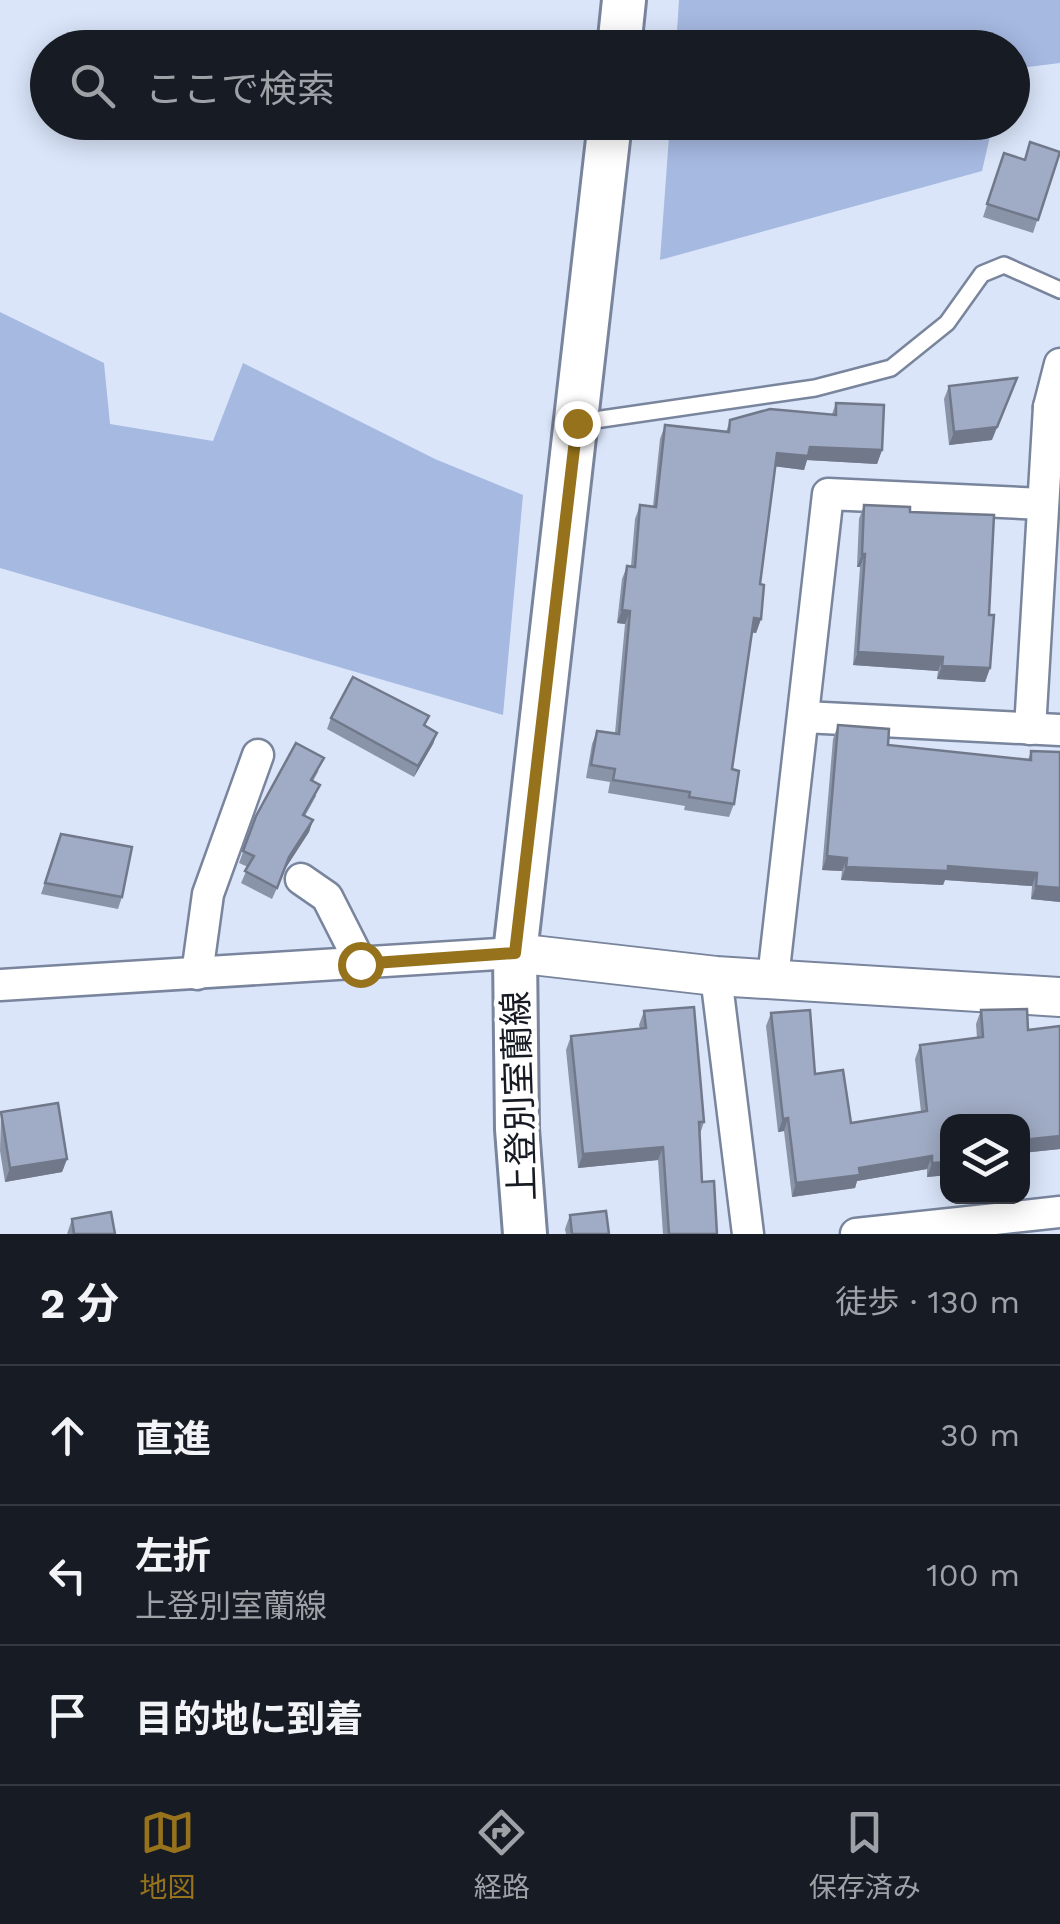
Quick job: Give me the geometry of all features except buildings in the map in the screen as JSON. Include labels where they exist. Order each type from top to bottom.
[{"type":"main road","points":[[621,30],[624,0]]},
{"type":"main road","name":"上登別室蘭線","points":[[525,1234],[516,1129],[515,953],[608,140]]},
{"type":"street","points":[[804,717],[1045,729],[1044,504],[1060,364]]},
{"type":"street","points":[[773,978],[828,494],[1044,504]]},
{"type":"street","points":[[197,974],[208,894],[258,755]]},
{"type":"street","points":[[301,879],[327,897],[360,964]]},
{"type":"street","points":[[0,985],[515,953],[716,976],[1060,997]]},
{"type":"street","points":[[716,976],[748,1234]]},
{"type":"street","points":[[856,1234],[1060,1212]]},
{"type":"lane","points":[[577,423],[814,388],[891,368],[947,323],[982,274],[1004,265],[1060,290]]},
{"type":"shaded area","points":[[679,0],[1060,0],[1060,63],[1030,67],[1030,30],[677,30]]},
{"type":"shaded area","points":[[669,140],[989,140],[982,171],[660,260]]},
{"type":"shaded area","points":[[0,312],[104,363],[110,424],[213,441],[243,363],[435,459],[523,495],[503,715],[0,568]]},
{"type":"route","points":[[360,964],[515,953],[577,423]]}]
